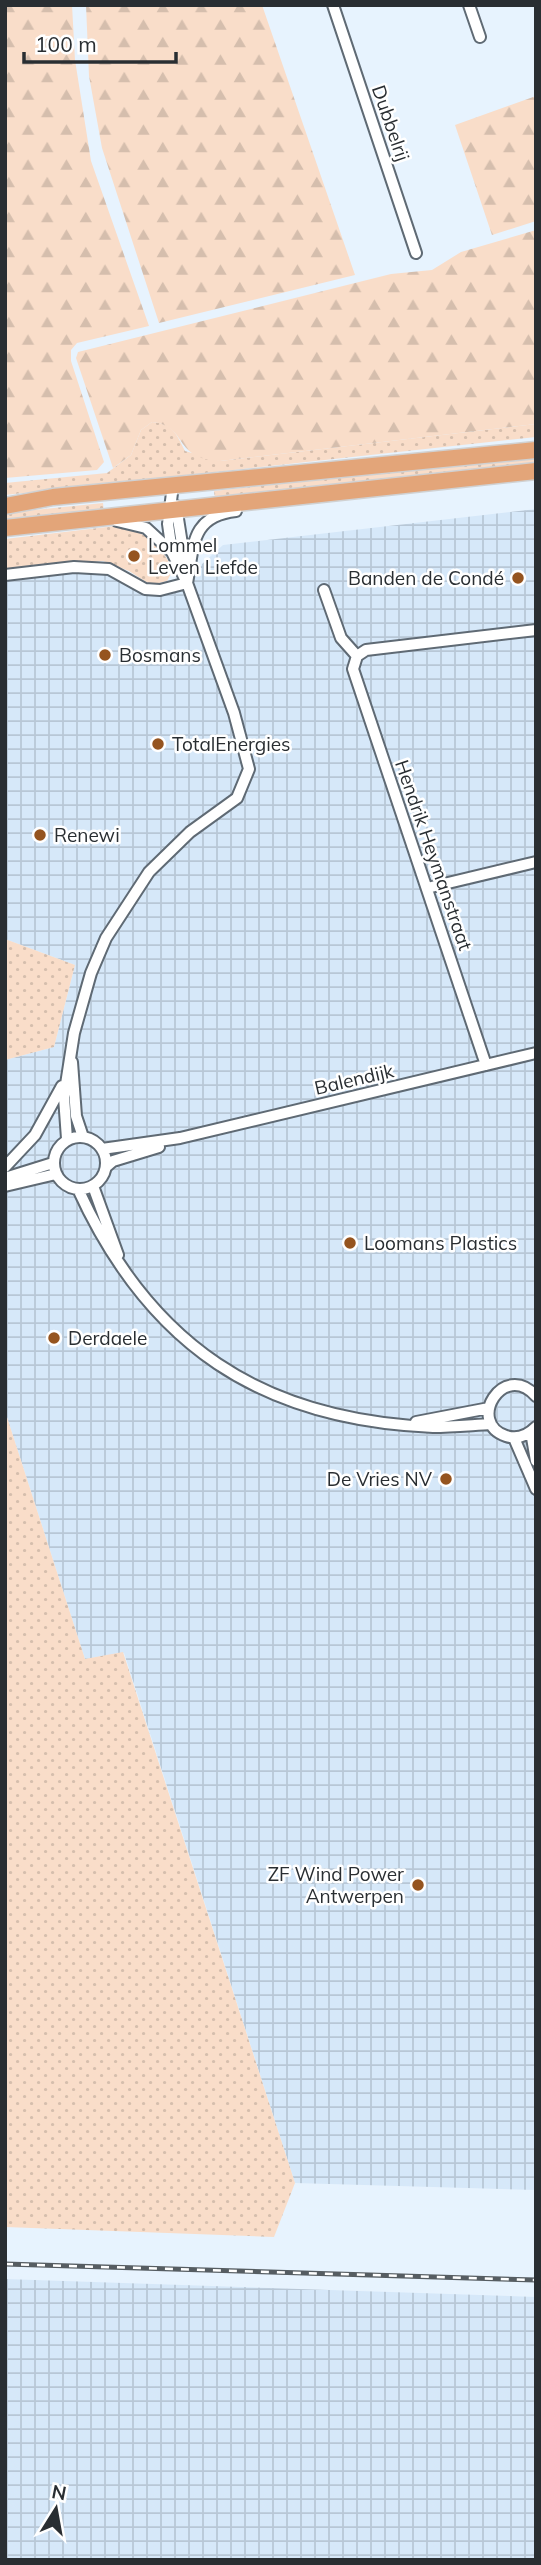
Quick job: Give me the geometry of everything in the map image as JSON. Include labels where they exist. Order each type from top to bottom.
[{"type":"highway","points":[[5,506],[51,505],[172,493],[350,469],[536,450]]},
{"type":"highway","points":[[27,504],[53,497],[350,469]]},
{"type":"highway","points":[[5,528],[536,471]]},
{"type":"street","name":"Dubbelrij","points":[[332,5],[416,253]]},
{"type":"street","points":[[469,5],[480,37]]},
{"type":"street","points":[[172,493],[172,552]]},
{"type":"street","points":[[187,583],[193,542],[205,522],[222,512],[242,510],[275,499]]},
{"type":"street","points":[[173,509],[187,583]]},
{"type":"street","points":[[5,1167],[39,1128],[66,1076],[90,973],[125,905],[176,844],[237,798],[247,779],[248,759],[187,583],[172,552],[146,528],[90,518]]},
{"type":"street","points":[[5,575],[86,568],[109,569],[145,589],[160,590],[187,583]]},
{"type":"street","points":[[324,590],[341,638],[357,656],[376,648],[536,630]]},
{"type":"street","name":"Hendrik Heymanstraat","points":[[357,656],[353,670],[356,684],[486,1065]]},
{"type":"street","points":[[427,888],[536,862]]},
{"type":"street","name":"Balendijk","points":[[102,1149],[180,1138],[536,1053]]},
{"type":"street","points":[[71,1055],[76,1116],[83,1137],[102,1149],[106,1167],[93,1185],[78,1189],[65,1185],[55,1169],[57,1150],[67,1139],[83,1137]]},
{"type":"street","points":[[66,1076],[67,1139]]},
{"type":"street","name":"Balendijk","points":[[106,1167],[113,1161],[180,1138]]},
{"type":"street","points":[[5,1178],[55,1169]]},
{"type":"street","points":[[5,1186],[55,1169]]},
{"type":"street","points":[[93,1185],[121,1264]]},
{"type":"street","points":[[78,1189],[93,1223],[136,1288],[170,1327],[239,1379],[309,1408],[346,1416],[445,1427],[491,1424]]},
{"type":"street","points":[[536,1396],[522,1387],[504,1387],[491,1399],[489,1408],[491,1424],[497,1431],[513,1438],[536,1489]]},
{"type":"street","points":[[414,1423],[489,1408]]},
{"type":"street","points":[[513,1438],[533,1430],[536,1461]]},
{"type":"shaded area","points":[[536,509],[536,2190],[295,2183],[124,1653],[85,1659],[5,1411],[5,1060],[54,1047],[75,965],[5,939],[5,581],[87,572],[109,574],[144,594],[160,596],[169,594],[223,545]]},
{"type":"shaded area","points":[[5,2279],[536,2297],[536,2560],[5,2560]]},
{"type":"green space","points":[[5,5],[72,5],[75,60],[91,161],[149,326],[77,343],[71,350],[71,361],[104,462],[97,470],[5,478]]},
{"type":"green space","points":[[86,5],[262,5],[355,275],[159,323],[102,148],[89,76]]},
{"type":"green space","points":[[536,96],[536,221],[492,235],[455,125]]},
{"type":"green space","points":[[536,230],[536,424],[220,461],[194,455],[171,430],[152,422],[141,430],[131,455],[113,468],[76,358],[78,352],[391,274],[432,270],[461,252]]},
{"type":"green space","points":[[152,422],[173,430],[185,451],[220,461],[536,424],[536,437],[5,495],[5,483],[107,473],[131,455],[141,430]]},
{"type":"green space","points":[[536,456],[536,465],[215,500],[214,491]]},
{"type":"green space","points":[[103,503],[104,512],[5,522],[5,513]]},
{"type":"green space","points":[[115,526],[135,531],[157,546],[173,570],[167,581],[151,585],[129,571],[103,561],[5,570],[5,539]]},
{"type":"green space","points":[[5,939],[75,965],[54,1047],[5,1060]]},
{"type":"green space","points":[[5,1411],[85,1659],[123,1652],[295,2183],[274,2237],[5,2227]]},
{"type":"railway","points":[[5,2264],[536,2280]]},
{"type":"place","name":"Lommel Leven Liefde","points":[[134,556]]},
{"type":"place","name":"Banden de Condé","points":[[518,578]]},
{"type":"place","name":"Bosmans","points":[[105,655]]},
{"type":"place","name":"TotalEnergies","points":[[158,744]]},
{"type":"place","name":"Renewi","points":[[40,835]]},
{"type":"place","name":"Loomans Plastics","points":[[350,1243]]},
{"type":"place","name":"Derdaele","points":[[54,1338]]},
{"type":"place","name":"De Vries NV","points":[[446,1479]]},
{"type":"place","name":"ZF Wind Power Antwerpen","points":[[418,1885]]}]
